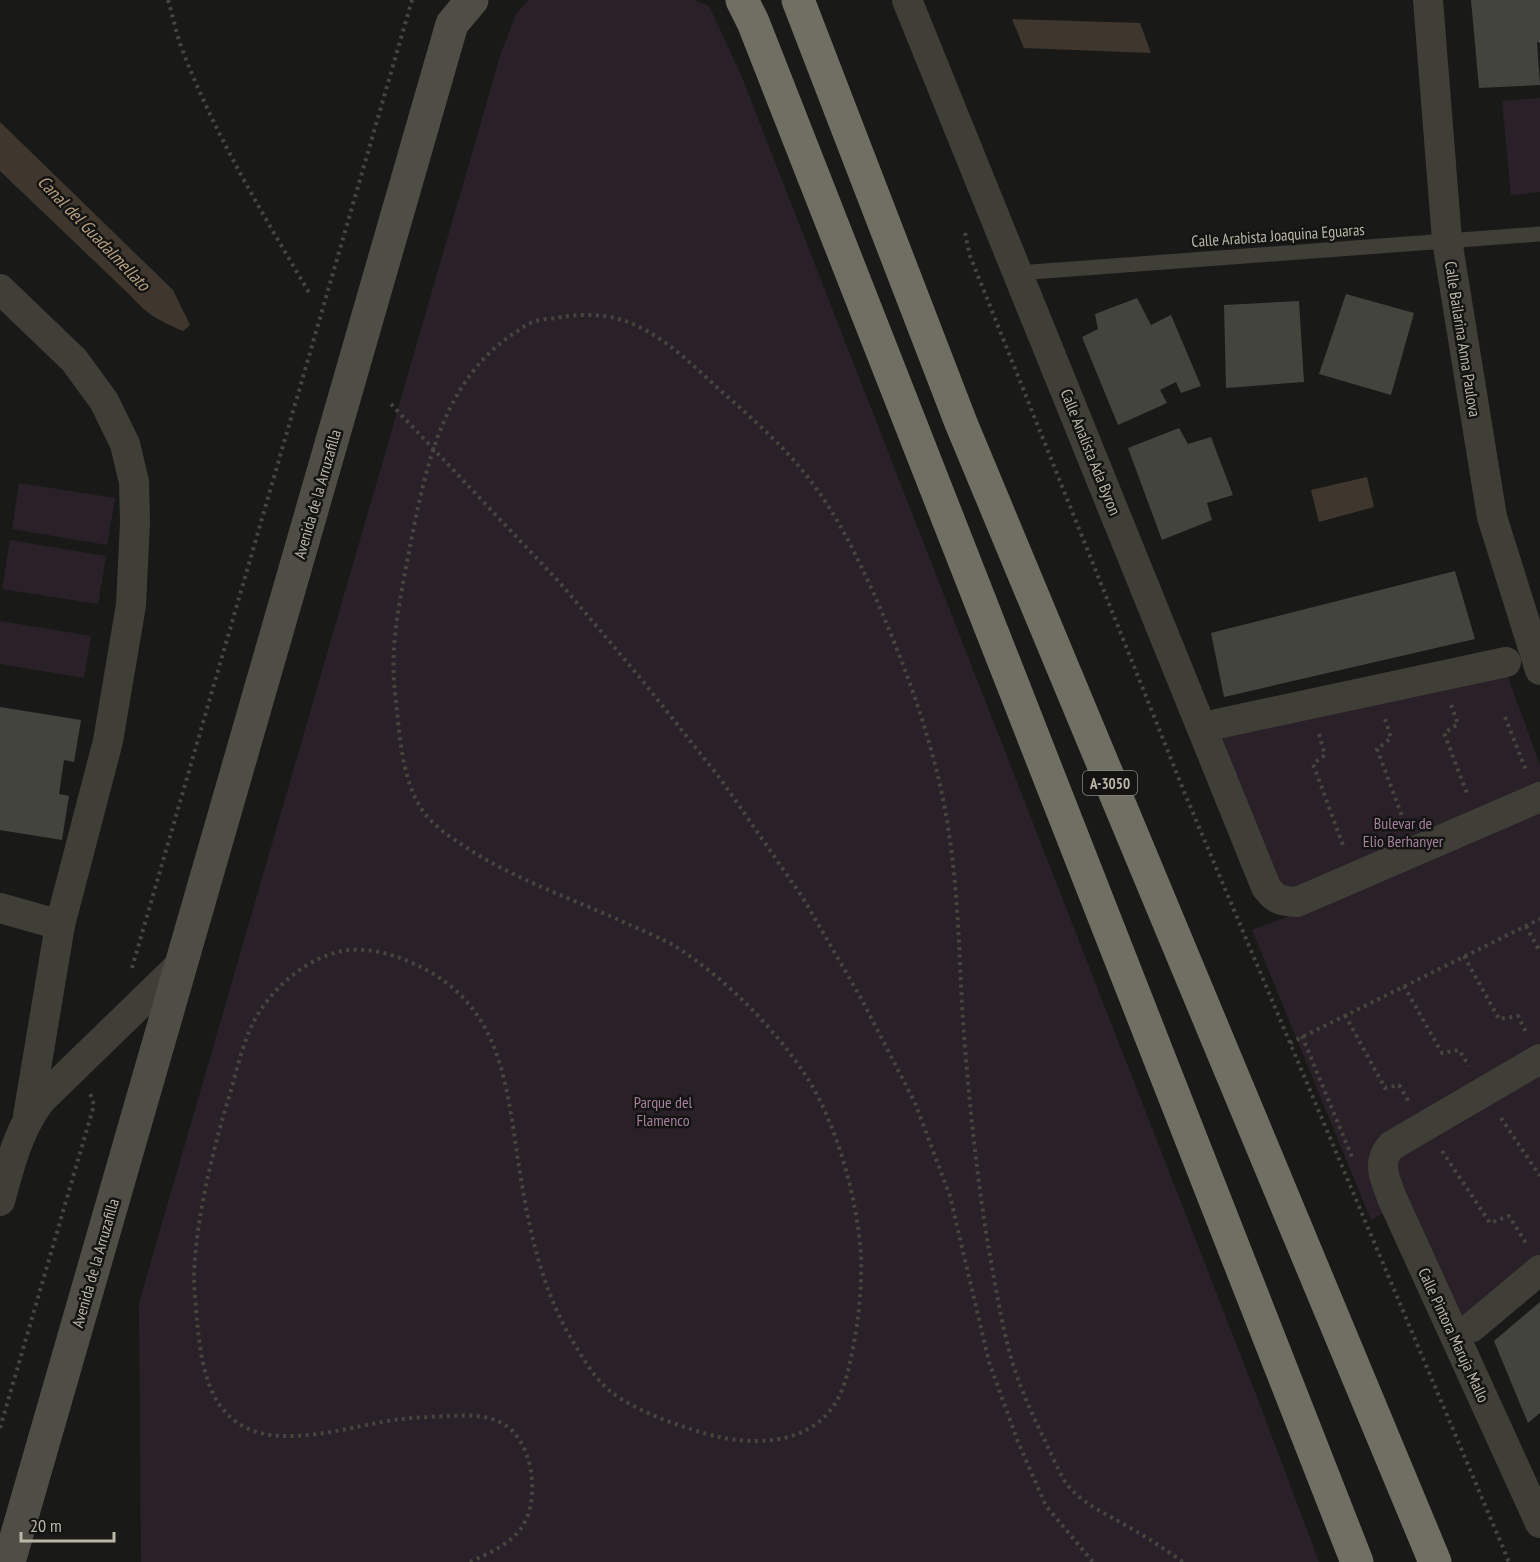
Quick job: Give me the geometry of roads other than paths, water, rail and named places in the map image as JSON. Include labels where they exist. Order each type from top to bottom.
[{"type":"highway","points":[[742,0],[753,22],[1357,1562]]},
{"type":"highway","name":"A-3050","points":[[798,0],[961,423],[1435,1562]]},
{"type":"main road","points":[[810,0],[819,54]]},
{"type":"main road","name":"Avenida de la Arruzafilla","points":[[9,1562],[458,8]]},
{"type":"street","name":"Calle Analista Ada Byron","points":[[907,0],[1266,887],[1272,896],[1279,901],[1297,902],[1539,798]]},
{"type":"street","name":"Calle Bailarina Anna Paulova","points":[[1428,0],[1447,240],[1492,517],[1540,670]]},
{"type":"street","points":[[0,289],[74,360],[105,401],[125,444],[134,482],[135,522],[131,605],[108,741],[60,925],[28,1116]]},
{"type":"street","points":[[1217,724],[1506,662]]},
{"type":"street","points":[[0,908],[60,925]]},
{"type":"street","name":"Avenida de la Arruzafilla","points":[[0,1200],[17,1141],[28,1116],[71,1070],[180,964]]},
{"type":"street","name":"Calle Pintora Maruja Mallo","points":[[1534,1047],[1484,1091],[1391,1146],[1382,1162],[1392,1198],[1540,1522]]},
{"type":"street","points":[[1472,1327],[1534,1258]]},
{"type":"lane","name":"Calle Arabista Joaquina Eguaras","points":[[1018,273],[1540,234]]},
{"type":"water","points":[[1012,19],[1140,23],[1151,53],[1024,48]]},
{"type":"water","name":"Canal del Guadalmellato","points":[[0,122],[173,290],[190,325],[183,331],[161,321],[144,309],[0,171]]},
{"type":"water","points":[[1367,477],[1374,507],[1319,522],[1311,490]]},
{"type":"park label","name":"Bulevar de Elio Berhanyer","points":[[1403,832]]},
{"type":"park label","name":"Parque del Flamenco","points":[[663,1111]]}]
